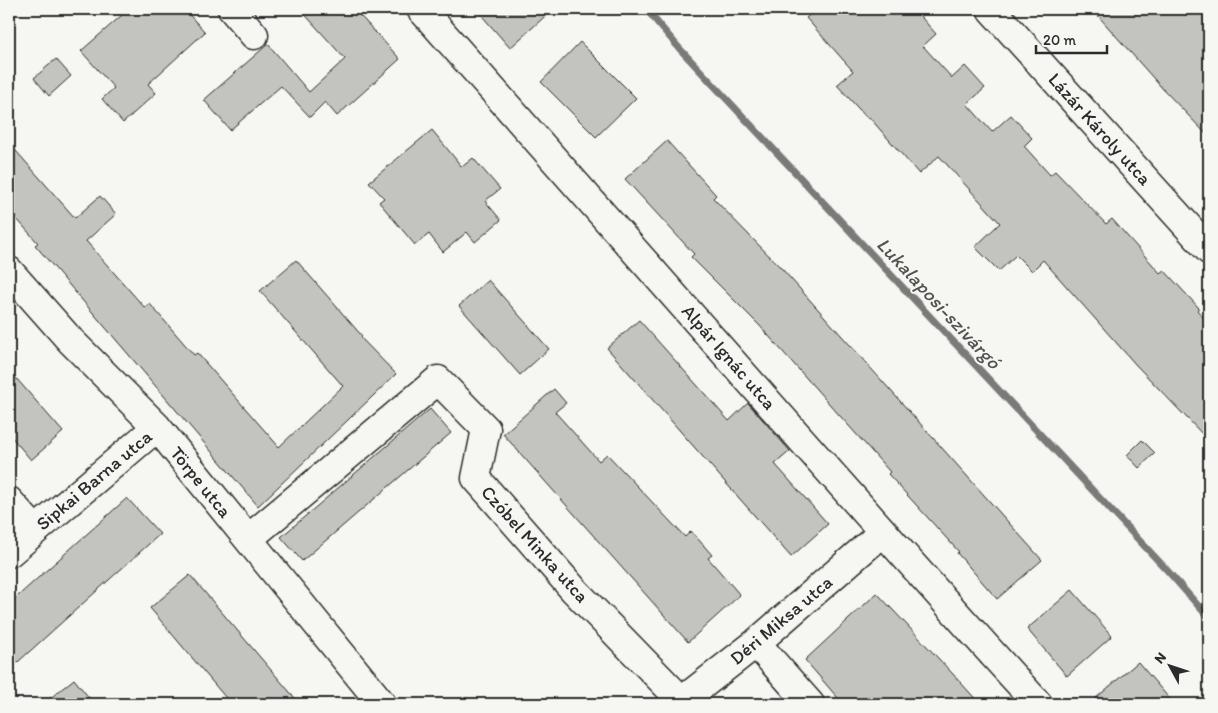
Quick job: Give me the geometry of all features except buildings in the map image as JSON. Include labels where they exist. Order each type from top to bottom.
[{"type":"street","points":[[232,9],[254,36]]},
{"type":"street","name":"Alpár Ignác utca","points":[[421,9],[619,231],[882,533],[1038,704]]},
{"type":"street","name":"Lázár Károly utca","points":[[991,9],[1209,250]]},
{"type":"street","name":"Törpe utca","points":[[9,271],[70,340],[157,427],[382,704]]},
{"type":"street","name":"Czóbel Minka utca","points":[[248,539],[438,380],[486,429],[476,478],[574,590],[680,703]]},
{"type":"street","name":"Sipkai Barna utca","points":[[9,553],[157,427]]},
{"type":"street","points":[[9,501],[35,530]]},
{"type":"street","name":"Déri Miksa utca","points":[[680,703],[756,643],[882,533]]},
{"type":"street","points":[[756,643],[810,704]]},
{"type":"waterway","name":"Lukalaposi-szivárgó","points":[[646,9],[679,48],[1166,569],[1209,618]]}]
